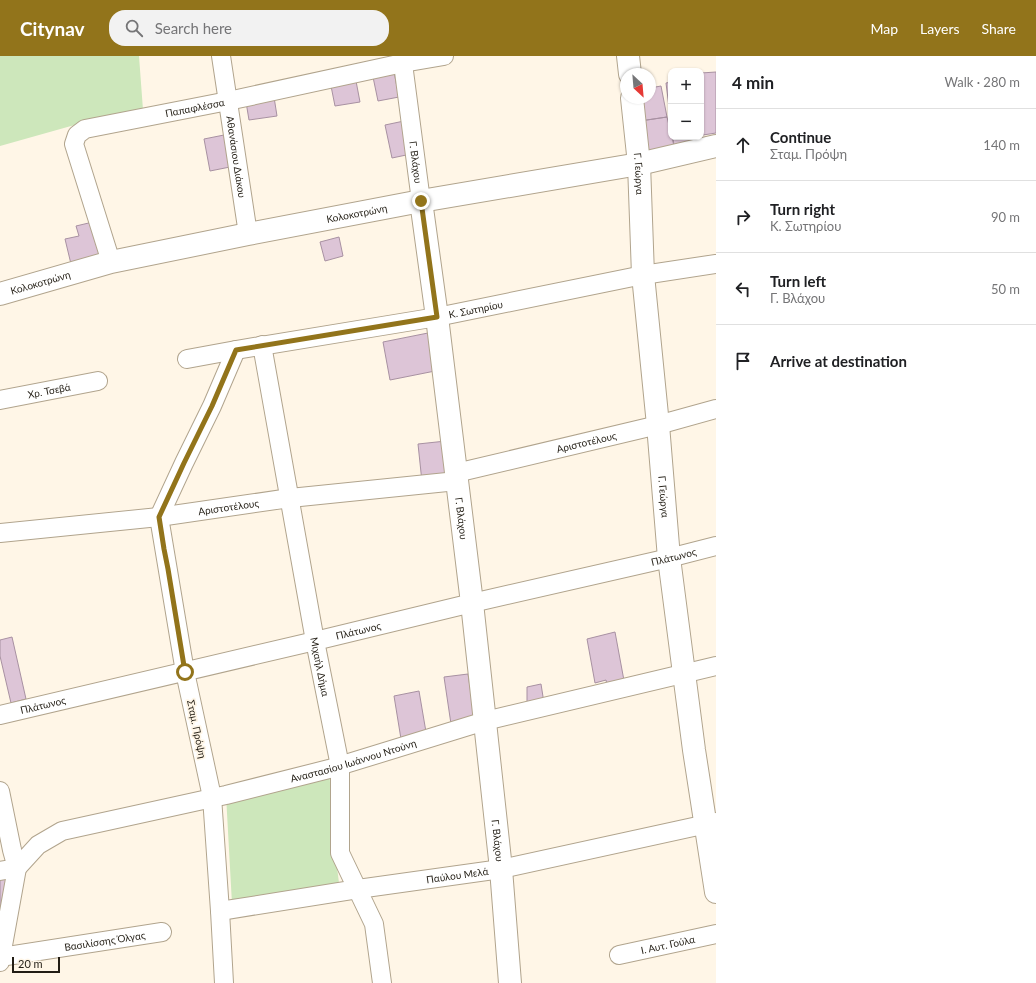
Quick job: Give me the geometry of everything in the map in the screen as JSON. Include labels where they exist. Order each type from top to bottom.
[{"type":"street","name":"Αθανάσιου Διάκου","points":[[221,56],[248,234]]},
{"type":"street","name":"Παπαφλέσσα","points":[[111,262],[74,144],[77,135],[85,129],[228,101],[403,60],[444,56]]},
{"type":"street","points":[[628,56],[629,68]]},
{"type":"street","name":"Γ. Βλάχου","points":[[403,60],[437,317],[472,604],[501,869],[510,983]]},
{"type":"street","name":"Γ. Γεώργα","points":[[633,104],[639,164],[643,275],[670,558],[694,750],[711,824],[716,892]]},
{"type":"street","name":"Κολοκοτρώνη","points":[[0,294],[111,262],[421,201],[639,164],[716,146]]},
{"type":"street","name":"Κ. Σωτηρίου","points":[[187,359],[262,345],[437,317],[643,275],[716,264]]},
{"type":"street","name":"Μιχαήλ Δήμα","points":[[262,345],[315,641],[340,766],[340,853],[374,924],[382,983]]},
{"type":"street","points":[[159,517],[212,406],[236,350]]},
{"type":"street","name":"Χρ. Τσεβά","points":[[0,400],[98,381]]},
{"type":"street","name":"Αριστοτέλους","points":[[0,534],[159,517],[290,498],[456,477],[716,409]]},
{"type":"street","name":"Σταμ. Πρόψη","points":[[159,517],[185,672],[212,798],[224,983]]},
{"type":"street","name":"Πλάτωνος","points":[[0,715],[716,546]]},
{"type":"street","name":"Αναστασίου Ιωάννου Ντούνη","points":[[9,869],[38,845],[62,831],[226,795],[340,766],[485,721],[716,666]]},
{"type":"street","points":[[0,791],[12,850],[1,958]]},
{"type":"street","name":"Παύλου Μελά","points":[[220,910],[501,869],[711,824]]},
{"type":"street","name":"Βασιλίσσης Όλγας","points":[[1,958],[162,932]]},
{"type":"street","name":"Ι. Αυτ. Γούλα","points":[[619,955],[716,934]]},
{"type":"green space","points":[[0,56],[139,56],[143,110],[71,126],[0,146]]},
{"type":"green space","points":[[329,769],[339,883],[232,904],[226,795]]},
{"type":"building","points":[[394,72],[399,97],[378,101],[373,77]]},
{"type":"building","points":[[716,72],[716,133],[704,135],[704,104],[704,73]]},
{"type":"building","points":[[356,81],[360,102],[335,106],[331,86]]},
{"type":"building","points":[[666,83],[668,83],[668,99]]},
{"type":"building","points":[[661,86],[667,117],[640,121],[639,104],[656,104],[656,87]]},
{"type":"building","points":[[274,97],[277,116],[249,120],[246,102]]},
{"type":"building","points":[[667,117],[668,140],[673,140],[674,146],[644,151],[640,121]]},
{"type":"building","points":[[404,121],[411,154],[392,158],[385,125]]},
{"type":"building","points":[[229,134],[235,166],[210,171],[204,139]]},
{"type":"building","points":[[673,140],[696,140],[674,146]]},
{"type":"building","points":[[97,221],[106,255],[71,264],[65,239],[79,236],[76,226]]},
{"type":"building","points":[[339,237],[343,256],[325,261],[320,242]]},
{"type":"building","points":[[428,333],[435,371],[390,380],[383,342]]},
{"type":"building","points":[[446,441],[450,479],[422,482],[418,444]]},
{"type":"building","points":[[615,632],[625,686],[608,690],[606,680],[595,683],[587,639]]},
{"type":"building","points":[[12,637],[26,699],[11,703],[0,656],[0,640]]},
{"type":"building","points":[[468,674],[475,719],[451,724],[444,677]]},
{"type":"building","points":[[541,684],[544,703],[527,706],[527,687]]},
{"type":"building","points":[[419,691],[426,732],[401,739],[394,696]]},
{"type":"building","points":[[10,873],[0,921],[0,875]]},
{"type":"route","points":[[185,672],[159,517],[212,406],[236,350],[437,317],[421,201]]}]
